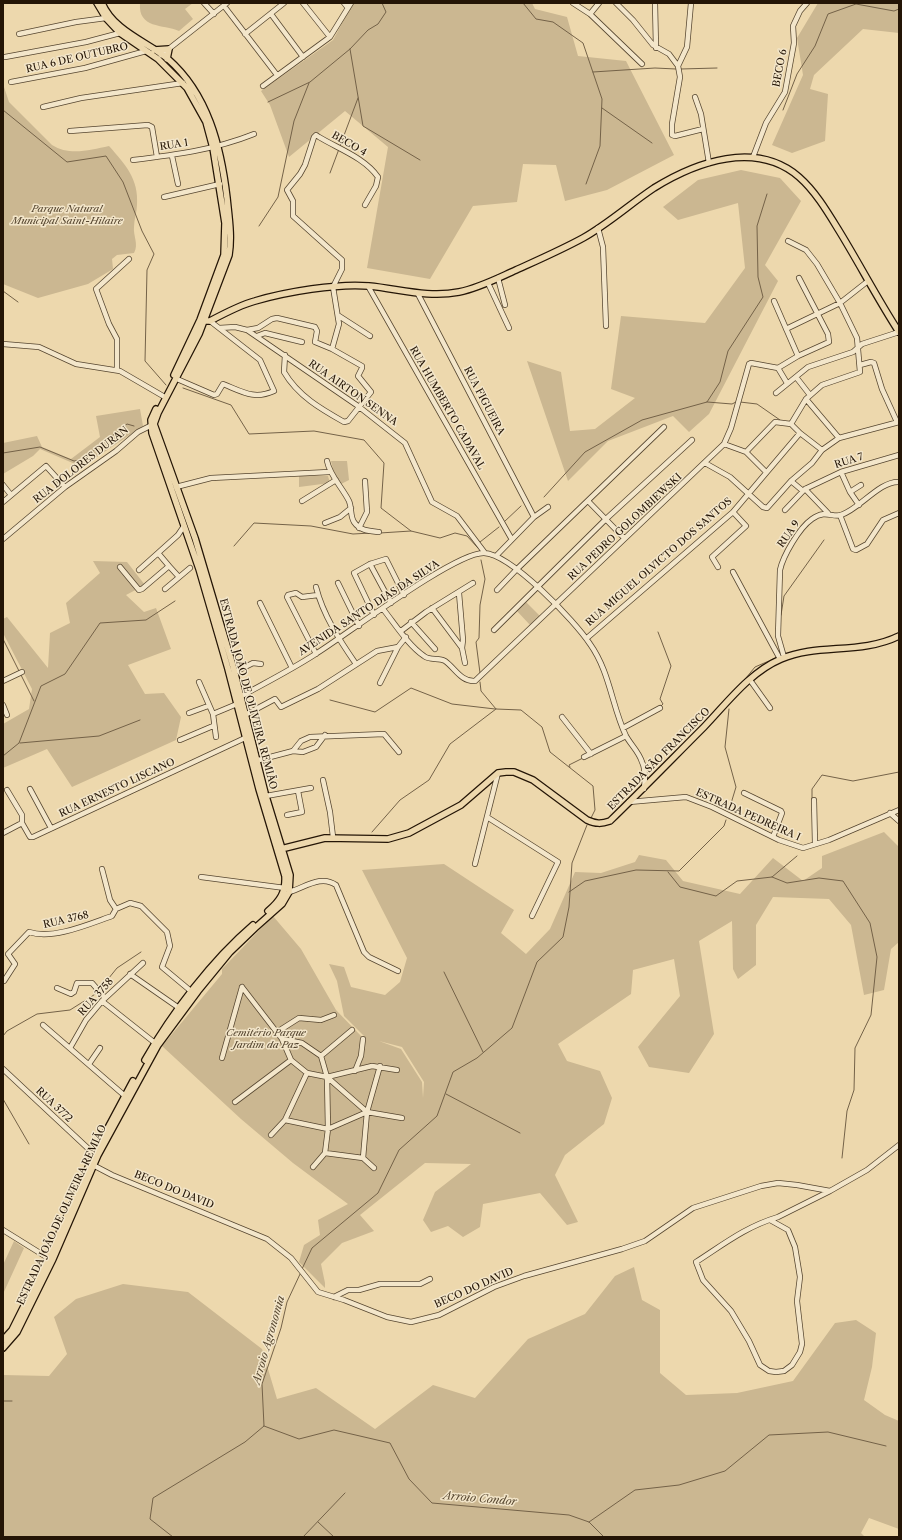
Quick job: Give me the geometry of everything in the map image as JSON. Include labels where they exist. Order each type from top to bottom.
[{"type":"main road","points":[[97,3],[106,18],[120,32],[158,59],[183,83]]},
{"type":"main road","points":[[102,3],[112,18],[123,29],[167,59],[188,81],[210,120],[225,180],[231,242],[229,255],[205,321],[177,379],[163,396],[152,416],[152,425]]},
{"type":"main road","points":[[129,39],[161,55],[196,102],[216,147],[225,223],[224,255],[205,321],[152,425]]},
{"type":"main road","points":[[154,50],[169,49],[167,59]]},
{"type":"main road","points":[[205,321],[254,301],[333,287],[368,286],[418,294],[436,295],[460,292],[488,283],[584,237],[655,188],[694,168],[734,157],[753,157],[769,160],[784,166],[799,177],[815,193],[855,256],[868,281],[899,332]]},
{"type":"main road","name":"ESTRADA JOÃO DE OLIVEIRA REMIÃO","points":[[152,425],[190,523],[232,669],[245,738],[255,762],[266,796],[280,849]]},
{"type":"main road","name":"ESTRADA JOÃO DE OLIVEIRA REMIÃO","points":[[152,425],[232,669]]},
{"type":"main road","points":[[184,526],[187,523],[190,523]]},
{"type":"main road","name":"ESTRADA SÃO FRANCISCO","points":[[498,773],[514,772],[533,780],[578,813],[597,823],[610,821],[644,789],[750,680],[780,657],[811,652],[866,647],[899,636]]},
{"type":"main road","name":"ESTRADA JOÃO DE OLIVEIRA REMIÃO","points":[[3,1348],[17,1332],[20,1326],[53,1258],[94,1154],[155,1043],[179,1008],[217,965],[228,947],[275,905],[288,888],[290,875],[280,849],[255,762],[245,715],[238,700]]},
{"type":"main road","points":[[280,849],[333,837],[388,839],[409,833],[461,805],[498,773]]},
{"type":"main road","name":"ESTRADA JOÃO DE OLIVEIRA REMIÃO","points":[[3,1340],[12,1330],[48,1258],[91,1164],[158,1045],[211,972]]},
{"type":"street","points":[[204,3],[214,14]]},
{"type":"street","points":[[245,34],[284,3]]},
{"type":"street","points":[[303,3],[330,37]]},
{"type":"street","points":[[344,3],[348,8]]},
{"type":"street","points":[[263,86],[330,37],[351,3]]},
{"type":"street","points":[[572,3],[590,14],[642,64]]},
{"type":"street","points":[[590,14],[599,3]]},
{"type":"street","points":[[616,3],[633,20],[656,48],[669,54],[678,66],[680,77],[672,124],[672,135],[675,136],[703,129]]},
{"type":"street","points":[[655,3],[657,18],[656,48]]},
{"type":"street","points":[[678,66],[687,47],[691,3]]},
{"type":"street","name":"BECO 6","points":[[753,157],[766,123],[785,92],[794,43],[793,26],[800,11],[807,3]]},
{"type":"street","points":[[161,55],[225,4],[245,34],[277,75]]},
{"type":"street","points":[[271,14],[304,57]]},
{"type":"street","points":[[19,34],[76,22],[106,18]]},
{"type":"street","points":[[5,58],[86,42],[120,32]]},
{"type":"street","name":"RUA 6 DE OUTUBRO","points":[[11,82],[92,66],[146,51]]},
{"type":"street","points":[[43,107],[81,98],[183,83]]},
{"type":"street","points":[[695,98],[701,114],[709,163]]},
{"type":"street","points":[[70,131],[148,125],[152,128],[157,157]]},
{"type":"street","name":"RUA 1","points":[[133,160],[172,156],[216,147],[254,134]]},
{"type":"street","name":"BECO 4","points":[[333,287],[342,269],[342,260],[293,216],[293,201],[287,190],[300,174],[305,165],[314,137],[319,137],[363,162],[378,177],[376,186],[365,206]]},
{"type":"street","points":[[172,156],[178,184]]},
{"type":"street","points":[[164,197],[220,184]]},
{"type":"street","points":[[598,228],[603,247],[606,326]]},
{"type":"street","points":[[788,241],[806,250],[817,264],[840,303],[857,338],[857,350],[860,365],[860,372],[822,385],[808,397],[791,424]]},
{"type":"street","points":[[117,370],[117,339],[109,324],[96,289],[129,259]]},
{"type":"street","points":[[498,278],[505,305]]},
{"type":"street","points":[[787,384],[778,368],[830,340],[819,314],[799,278]]},
{"type":"street","points":[[786,329],[840,303],[868,281]]},
{"type":"street","points":[[488,283],[509,328]]},
{"type":"street","name":"RUA HUMBERTO CADAVAL","points":[[368,286],[511,538]]},
{"type":"street","points":[[332,349],[338,333],[339,316],[333,287]]},
{"type":"street","name":"RUA FIGUEIRA","points":[[418,294],[534,517]]},
{"type":"street","points":[[774,301],[798,356]]},
{"type":"street","points":[[339,316],[370,336]]},
{"type":"street","points":[[247,330],[258,328],[272,319],[278,318],[315,327],[317,331],[315,342],[332,349],[362,367],[358,376],[371,391],[346,422],[322,410],[300,394],[284,372],[285,355]]},
{"type":"street","points":[[177,379],[214,395],[217,394],[223,384],[256,396],[262,396],[274,391],[260,360],[219,328],[205,321]]},
{"type":"street","name":"RUA AIRTON SENNA","points":[[219,328],[235,327],[247,330],[257,336],[358,406],[406,443],[432,502],[457,516],[485,553]]},
{"type":"street","points":[[776,393],[808,367],[857,350],[862,344],[899,332]]},
{"type":"street","points":[[257,336],[265,333],[302,342]]},
{"type":"street","points":[[3,344],[39,347],[76,364],[117,370],[163,396]]},
{"type":"street","points":[[705,463],[730,477],[763,507],[767,508],[791,481],[812,464],[822,450],[839,438],[898,422],[882,389],[874,363],[871,362],[860,365]]},
{"type":"street","name":"RUA PEDRO GOLOMBIEWSKI","points":[[406,638],[423,656],[428,659],[444,661],[465,679],[475,681],[724,444],[731,428],[746,369],[750,363],[778,368]]},
{"type":"street","points":[[796,377],[808,397],[839,438]]},
{"type":"street","points":[[746,452],[775,422],[791,424],[800,434],[822,450]]},
{"type":"street","name":"RUA DOLORES DURAN","points":[[3,539],[65,487],[116,451],[138,432],[152,425]]},
{"type":"street","points":[[497,590],[664,427]]},
{"type":"street","name":"RUA MIGUEL OLVICTO DOS SANTOS","points":[[587,638],[733,512],[800,434]]},
{"type":"street","points":[[494,630],[640,486],[692,440]]},
{"type":"street","points":[[724,444],[746,452],[766,472]]},
{"type":"street","name":"RUA 7","points":[[804,490],[841,472],[899,455]]},
{"type":"street","points":[[327,461],[330,472],[350,503],[354,522],[359,528],[379,532]]},
{"type":"street","points":[[3,502],[46,466],[65,487]]},
{"type":"street","points":[[176,487],[211,478],[330,472]]},
{"type":"street","points":[[841,472],[850,492],[859,505]]},
{"type":"street","points":[[302,501],[336,480]]},
{"type":"street","points":[[359,528],[366,512],[365,481]]},
{"type":"street","points":[[791,481],[804,490],[828,513],[840,515],[859,505],[882,488],[894,482],[899,482]]},
{"type":"street","points":[[3,485],[11,495]]},
{"type":"street","points":[[850,492],[861,485]]},
{"type":"street","points":[[785,510],[804,490]]},
{"type":"street","points":[[588,502],[624,538]]},
{"type":"street","points":[[496,556],[511,538],[534,517],[548,507]]},
{"type":"street","points":[[325,523],[340,518],[351,508]]},
{"type":"street","points":[[718,567],[712,557],[746,526],[733,512]]},
{"type":"street","name":"RUA 9","points":[[780,657],[778,636],[780,570],[782,562],[806,526],[812,520],[828,513]]},
{"type":"street","points":[[840,515],[853,549],[856,550],[867,544],[883,520],[899,513]]},
{"type":"street","points":[[139,570],[178,535],[184,526]]},
{"type":"street","points":[[178,535],[187,535]]},
{"type":"street","points":[[158,553],[179,577]]},
{"type":"street","points":[[485,553],[496,556],[537,587],[556,604],[587,638],[599,656],[626,736],[643,763],[644,789]]},
{"type":"street","name":"AVENIDA SANTO DIAS DA SILVA","points":[[213,714],[316,654],[359,626],[383,608],[461,560],[476,554],[485,553]]},
{"type":"street","points":[[374,615],[354,573],[370,564],[386,559],[404,595]]},
{"type":"street","points":[[370,564],[391,603]]},
{"type":"street","points":[[120,567],[139,590],[169,566]]},
{"type":"street","points":[[165,590],[190,568]]},
{"type":"street","points":[[733,572],[780,657]]},
{"type":"street","points":[[338,583],[359,626]]},
{"type":"street","points":[[401,631],[411,622],[432,608],[473,584]]},
{"type":"street","points":[[316,587],[318,595],[339,639],[356,664]]},
{"type":"street","points":[[316,654],[288,597],[289,594],[296,593],[302,597],[318,595]]},
{"type":"street","points":[[459,593],[464,663]]},
{"type":"street","points":[[260,603],[292,668]]},
{"type":"street","points":[[380,683],[398,647],[406,638],[383,608]]},
{"type":"street","points":[[432,608],[462,648]]},
{"type":"street","points":[[411,622],[435,649]]},
{"type":"street","points":[[245,715],[275,699],[281,707],[318,689],[377,651],[398,647]]},
{"type":"street","points":[[232,669],[253,664],[261,664]]},
{"type":"street","points":[[3,681],[22,672]]},
{"type":"street","points":[[750,680],[770,708]]},
{"type":"street","points":[[199,682],[208,706],[213,714],[213,726],[216,737]]},
{"type":"street","points":[[3,705],[7,715]]},
{"type":"street","points":[[189,713],[208,706]]},
{"type":"street","points":[[623,728],[660,708]]},
{"type":"street","points":[[562,717],[591,754]]},
{"type":"street","points":[[180,740],[213,726]]},
{"type":"street","points":[[293,751],[301,741],[310,737],[325,735],[384,734],[399,752]]},
{"type":"street","points":[[255,762],[293,751],[303,752],[316,747],[325,735]]},
{"type":"street","points":[[584,757],[626,736]]},
{"type":"street","name":"RUA ERNESTO LISCANO","points":[[22,823],[31,837],[245,738]]},
{"type":"street","points":[[475,864],[498,773]]},
{"type":"street","points":[[324,780],[333,837]]},
{"type":"street","points":[[266,796],[311,788]]},
{"type":"street","points":[[30,789],[51,828]]},
{"type":"street","points":[[3,833],[22,823],[22,815],[7,790]]},
{"type":"street","points":[[287,815],[302,812],[298,791]]},
{"type":"street","points":[[744,793],[782,812],[773,837]]},
{"type":"street","name":"ESTRADA PEDREIRA I","points":[[630,802],[686,798],[712,807],[773,837],[803,848],[899,810]]},
{"type":"street","points":[[814,800],[815,844]]},
{"type":"street","points":[[890,813],[899,821]]},
{"type":"street","points":[[487,817],[558,862],[532,916]]},
{"type":"street","points":[[102,869],[110,900],[116,909],[135,903],[155,918],[167,932],[170,943],[162,967],[192,992]]},
{"type":"street","points":[[201,877],[298,890],[316,882],[325,880],[336,885],[364,952],[369,957],[398,971]]},
{"type":"street","name":"RUA 3768","points":[[4,980],[15,964],[8,954],[29,932],[44,935],[81,927],[112,916],[116,909]]},
{"type":"street","name":"RUA 3758","points":[[70,1048],[86,1020],[103,1000],[143,963]]},
{"type":"street","points":[[130,974],[179,1008]]},
{"type":"street","points":[[56,988],[71,994],[74,992],[77,982],[92,983],[103,1000],[155,1043]]},
{"type":"street","points":[[222,1058],[242,987],[282,1039],[291,1060],[307,1073],[328,1077],[372,1066],[380,1066],[397,1070]]},
{"type":"street","points":[[277,1032],[299,1018],[322,1020],[334,1015]]},
{"type":"street","points":[[43,1025],[125,1096]]},
{"type":"street","points":[[321,1056],[352,1030]]},
{"type":"street","points":[[282,1039],[302,1043],[321,1056],[328,1077],[328,1129],[325,1153],[313,1167]]},
{"type":"street","points":[[355,1071],[361,1056],[363,1039]]},
{"type":"street","points":[[89,1064],[100,1048]]},
{"type":"street","points":[[235,1102],[291,1060]]},
{"type":"street","points":[[363,1158],[367,1112],[380,1066]]},
{"type":"street","name":"RUA 3772","points":[[3,1069],[94,1154]]},
{"type":"street","points":[[272,1135],[285,1120],[307,1073]]},
{"type":"street","points":[[328,1077],[367,1112],[402,1118]]},
{"type":"street","points":[[285,1120],[328,1129],[367,1112]]},
{"type":"street","points":[[770,1220],[788,1230],[795,1247],[800,1277],[797,1301],[802,1344],[800,1352],[792,1365],[784,1371],[776,1372],[769,1371],[760,1365],[749,1341],[731,1311],[703,1280],[696,1262],[741,1232],[770,1220],[830,1191],[867,1170],[899,1145]]},
{"type":"street","points":[[325,1153],[363,1158],[374,1168]]},
{"type":"street","name":"BECO DO DAVID","points":[[91,1164],[267,1239],[292,1258],[315,1290],[387,1317],[412,1322],[439,1314],[494,1287],[524,1276],[622,1249],[645,1241],[693,1208],[761,1186],[778,1183],[830,1191]]},
{"type":"street","points":[[3,1230],[48,1258]]},
{"type":"street","points":[[334,1297],[348,1290],[359,1290],[380,1284],[420,1284],[430,1279]]},
{"type":"green space","points":[[140,3],[193,3],[185,9],[193,19],[179,31],[153,24],[143,17],[140,11]]},
{"type":"green space","points":[[353,3],[532,3],[535,9],[567,17],[578,56],[626,61],[674,155],[607,190],[565,201],[556,165],[523,164],[517,202],[473,206],[430,279],[367,268],[388,147],[345,111],[289,157],[270,105],[261,91],[333,40]]},
{"type":"green space","points":[[818,3],[899,3],[899,33],[863,29],[814,75],[810,89],[828,94],[825,141],[792,153],[772,145],[803,75],[797,38]]},
{"type":"green space","name":"Parque Natural Municipal Saint-Hilaire","points":[[3,84],[9,102],[52,145],[72,151],[109,146],[130,172],[136,187],[137,196],[137,208],[134,221],[136,246],[134,253],[117,255],[112,259],[113,269],[88,284],[38,298],[3,284]]},
{"type":"green space","points":[[741,170],[780,178],[801,201],[765,265],[778,281],[709,414],[689,432],[673,416],[608,441],[568,481],[527,361],[561,372],[570,431],[595,429],[635,398],[611,389],[621,316],[705,323],[745,268],[738,203],[678,220],[663,207],[698,180]]},
{"type":"green space","points":[[140,409],[143,426],[82,467],[40,449],[33,456],[3,474],[3,443],[37,436],[42,447],[71,459],[100,437],[96,416]]},
{"type":"green space","points":[[331,461],[347,461],[349,480],[341,484],[334,473]]},
{"type":"green space","points":[[299,476],[328,476],[330,483],[299,487]]},
{"type":"green space","points":[[93,561],[127,562],[145,585],[126,595],[144,612],[156,608],[171,649],[128,665],[145,694],[164,693],[181,717],[176,740],[72,787],[47,749],[3,768],[3,724],[29,709],[32,689],[3,633],[3,619],[7,617],[48,668],[50,633],[70,623],[66,603],[100,573]]},
{"type":"green space","points":[[526,602],[540,616],[530,625],[516,610]]},
{"type":"green space","name":"Cemitério Parque Jardim da Paz","points":[[884,832],[899,847],[899,942],[891,949],[884,990],[864,995],[851,925],[829,899],[773,897],[756,925],[756,965],[738,979],[733,969],[732,921],[699,941],[714,1034],[689,1073],[649,1067],[638,1047],[680,996],[674,959],[633,970],[631,994],[558,1044],[567,1061],[600,1071],[612,1098],[604,1124],[565,1155],[555,1175],[578,1222],[567,1225],[540,1193],[483,1204],[480,1227],[463,1237],[448,1226],[431,1232],[423,1220],[435,1192],[471,1164],[425,1163],[360,1215],[374,1231],[342,1243],[321,1264],[325,1288],[299,1262],[304,1245],[320,1235],[318,1220],[348,1204],[293,1163],[241,1119],[162,1046],[222,974],[222,969],[273,916],[301,949],[336,1010],[361,1036],[366,1038],[344,1016],[337,981],[329,964],[344,967],[351,987],[385,995],[400,982],[407,958],[362,870],[444,864],[514,910],[501,933],[526,954],[550,929],[575,872],[601,873],[635,862],[639,855],[666,860],[683,881],[740,894],[773,858],[803,881],[822,868],[822,856]],"holes":[[[379,1041],[402,1047],[424,1082],[423,1098],[422,1082],[401,1049]]]},
{"type":"green space","points":[[14,1241],[24,1248],[3,1294],[3,1265]]},
{"type":"green space","points":[[634,1267],[642,1300],[660,1310],[660,1373],[686,1395],[737,1393],[793,1381],[835,1323],[856,1320],[876,1333],[872,1367],[864,1400],[885,1415],[899,1421],[899,1529],[869,1518],[861,1533],[865,1537],[3,1537],[3,1375],[49,1376],[67,1354],[54,1317],[76,1299],[123,1284],[188,1292],[262,1349],[277,1399],[316,1388],[375,1429],[433,1385],[475,1398],[528,1339],[585,1314],[615,1276]]},
{"type":"waterway","points":[[268,102],[310,82],[350,49],[368,30],[378,24],[386,12],[382,3]]},
{"type":"waterway","points":[[523,3],[536,19],[553,22],[583,43],[602,99],[600,146],[586,184]]},
{"type":"waterway","points":[[783,110],[797,74],[815,46],[828,14],[856,4],[894,11],[899,9]]},
{"type":"waterway","points":[[350,49],[363,126],[420,160]]},
{"type":"waterway","points":[[593,72],[655,68],[676,69]]},
{"type":"waterway","points":[[681,69],[717,68]]},
{"type":"waterway","points":[[259,226],[278,197],[294,121],[309,83]]},
{"type":"waterway","points":[[340,146],[358,98]]},
{"type":"waterway","points":[[602,108],[652,143]]},
{"type":"waterway","points":[[3,110],[67,162],[106,156],[123,182],[142,231],[154,254],[147,270],[145,361],[166,385]]},
{"type":"waterway","points":[[330,173],[339,149]]},
{"type":"waterway","points":[[544,497],[585,452],[642,420],[707,402],[720,382],[728,351],[763,297],[758,277],[757,226],[767,194]]},
{"type":"waterway","points":[[3,291],[18,302]]},
{"type":"waterway","points":[[183,388],[231,405],[249,434],[314,431],[364,440],[384,463],[381,508],[411,531]]},
{"type":"waterway","points":[[707,402],[732,404],[736,402]]},
{"type":"waterway","points":[[740,402],[757,404],[780,420]]},
{"type":"waterway","points":[[3,453],[40,447],[74,461],[82,460],[127,424],[134,426]]},
{"type":"waterway","points":[[504,522],[521,506]]},
{"type":"waterway","points":[[234,546],[254,523],[311,526],[353,534],[371,533]]},
{"type":"waterway","points":[[480,542],[499,527]]},
{"type":"waterway","points":[[380,533],[411,531],[440,538],[455,533],[467,536],[478,548]]},
{"type":"waterway","points":[[781,615],[784,596],[824,540]]},
{"type":"waterway","name":"Arroio Agronomia","points":[[480,673],[476,642],[479,638],[480,605],[485,579],[481,560]]},
{"type":"waterway","points":[[3,756],[19,743],[41,686],[65,674],[100,623],[146,620],[175,601]]},
{"type":"waterway","points":[[658,632],[671,666],[660,699],[663,704],[661,706]]},
{"type":"waterway","points":[[3,639],[19,671]]},
{"type":"waterway","points":[[741,684],[755,667],[778,657]]},
{"type":"waterway","points":[[21,675],[34,701]]},
{"type":"waterway","name":"Arroio Agronomia","points":[[480,682],[481,691],[496,709],[521,710],[542,727],[550,752],[593,786],[595,810],[591,818]]},
{"type":"waterway","points":[[330,700],[375,712],[411,688],[452,704],[495,709]]},
{"type":"waterway","points":[[372,832],[400,800],[429,780],[450,744],[496,709]]},
{"type":"waterway","points":[[729,709],[725,747],[736,787],[729,810]]},
{"type":"waterway","points":[[20,743],[99,736],[140,720]]},
{"type":"waterway","points":[[570,767],[569,765],[583,758]]},
{"type":"waterway","points":[[812,799],[812,789],[822,775],[853,781],[899,772]]},
{"type":"waterway","points":[[569,892],[585,881],[636,870],[679,871],[724,826],[726,820]]},
{"type":"waterway","name":"Arroio Agronomia","points":[[302,1269],[312,1248],[378,1193],[399,1150],[437,1116],[453,1072],[477,1058],[512,1028],[537,962],[563,937],[569,907],[572,863],[587,825]]},
{"type":"waterway","points":[[668,872],[680,887],[716,896],[737,881],[772,877],[797,856]]},
{"type":"waterway","points":[[772,877],[787,883],[819,878],[843,881],[870,923],[877,957],[871,1015],[855,1048],[854,1090],[847,1111],[842,1158]]},
{"type":"waterway","points":[[100,989],[117,968],[141,952]]},
{"type":"waterway","points":[[444,972],[483,1052]]},
{"type":"waterway","points":[[3,1036],[7,1031],[37,1014],[70,1010],[97,993]]},
{"type":"waterway","points":[[446,1094],[520,1133]]},
{"type":"waterway","points":[[3,1099],[29,1144]]},
{"type":"waterway","name":"Arroio Agronomia","points":[[173,1537],[150,1519],[153,1498],[245,1442],[264,1426],[262,1384],[281,1328],[287,1302],[301,1272]]},
{"type":"waterway","points":[[3,1401],[12,1401]]},
{"type":"waterway","name":"Arroio Condor","points":[[264,1426],[299,1439],[334,1430],[390,1443],[409,1479],[432,1503],[569,1515],[589,1522],[604,1537]]},
{"type":"waterway","points":[[589,1522],[635,1490],[679,1485],[725,1471],[769,1435],[828,1432],[886,1446]]},
{"type":"waterway","points":[[303,1537],[345,1493]]},
{"type":"waterway","points":[[318,1522],[334,1537]]}]
